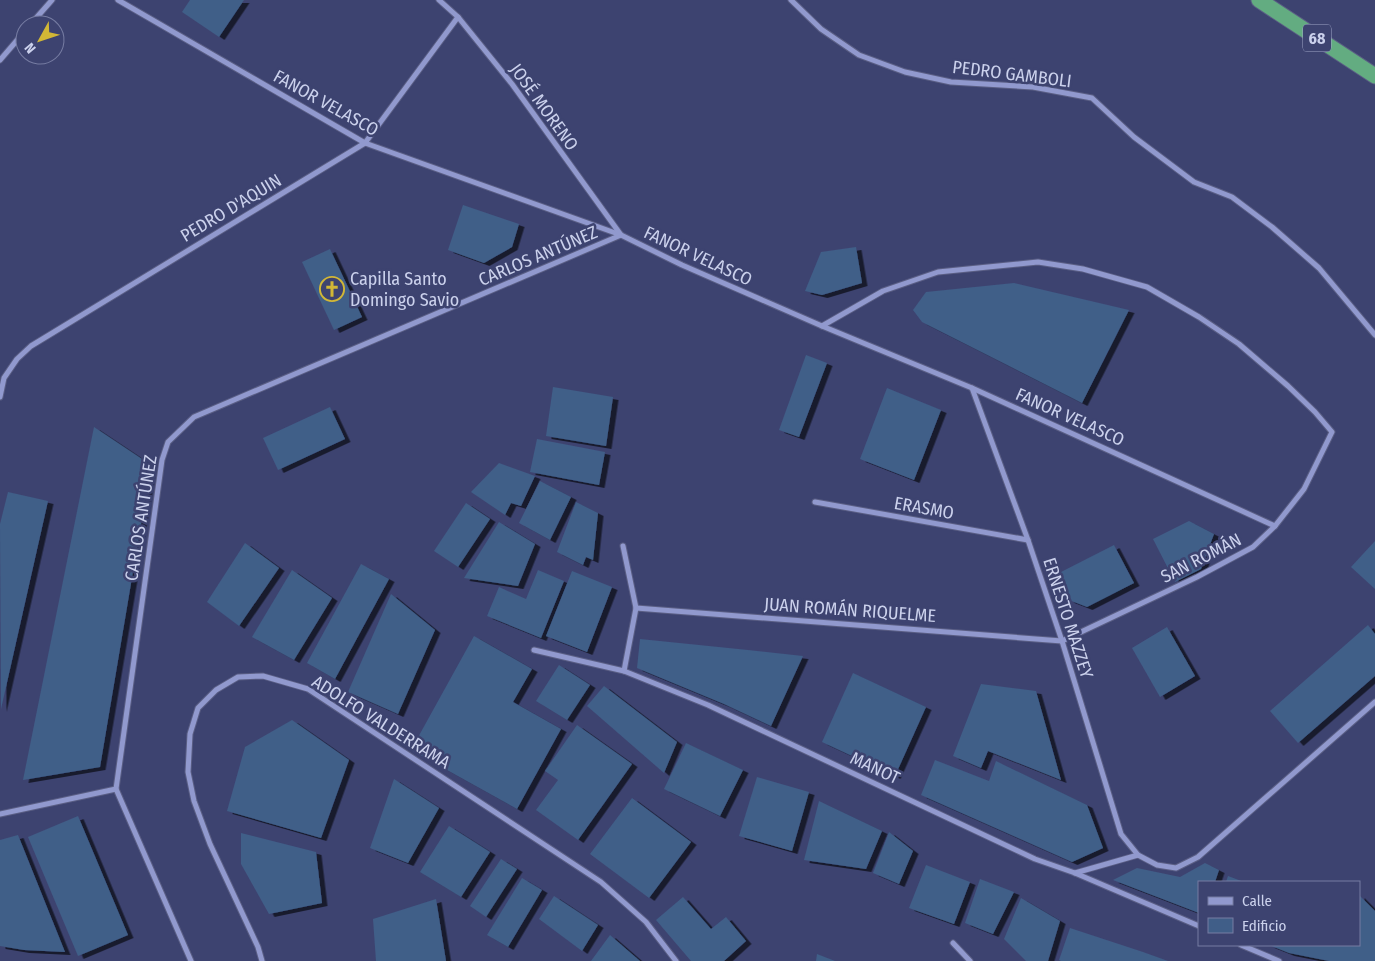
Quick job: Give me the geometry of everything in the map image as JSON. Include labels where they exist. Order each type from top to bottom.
[{"type":"highway","name":"68","points":[[1259,0],[1375,76]]},
{"type":"street","points":[[39,15],[52,0]]},
{"type":"street","name":"FANOR VELASCO","points":[[118,0],[365,143],[621,235],[682,265],[972,388],[1275,526]]},
{"type":"street","name":"JOSÉ MORENO","points":[[439,0],[458,18],[512,84],[621,235]]},
{"type":"street","name":"PEDRO GAMBOLI","points":[[791,0],[821,29],[859,56],[905,72],[950,82],[1033,87],[1092,98],[1134,138],[1194,182],[1232,197],[1272,227],[1319,268],[1375,335]]},
{"type":"street","name":"PEDRO D'AQUIN","points":[[0,398],[4,378],[17,359],[31,346],[365,143],[458,18]]},
{"type":"street","points":[[0,60],[15,43]]},
{"type":"street","name":"CARLOS ANTÚNEZ","points":[[116,789],[162,460],[168,442],[194,417],[621,235]]},
{"type":"street","name":"SAN ROMÁN","points":[[822,326],[883,291],[938,272],[1038,262],[1083,269],[1147,286],[1200,317],[1239,344],[1288,386],[1315,412],[1332,432],[1304,489],[1275,526],[1253,548],[1197,577],[1062,641]]},
{"type":"street","name":"ERNESTO MAZZEY","points":[[972,388],[1028,540],[1062,641],[1120,834],[1138,855],[1157,865],[1176,868],[1198,857],[1375,702]]},
{"type":"street","name":"ERASMO","points":[[815,502],[1028,540]]},
{"type":"street","points":[[623,546],[636,608],[624,670]]},
{"type":"street","name":"JUAN ROMÁN RIQUELME","points":[[636,608],[1062,641]]},
{"type":"street","name":"MANOT","points":[[534,650],[624,670],[708,705],[1035,859],[1075,873],[1198,926]]},
{"type":"street","name":"ADOLFO VALDERRAMA","points":[[262,961],[258,947],[207,836],[194,801],[188,772],[190,734],[198,708],[216,690],[238,677],[263,676],[308,689],[600,882],[646,922],[676,961]]},
{"type":"street","points":[[0,814],[116,789],[191,961]]},
{"type":"street","points":[[1075,873],[1138,855]]},
{"type":"street","points":[[953,943],[970,961]]},
{"type":"street","points":[[1244,946],[1279,961]]},
{"type":"building","points":[[190,0],[244,0],[219,37],[182,12]]},
{"type":"building","points":[[463,205],[519,224],[512,247],[484,263],[448,250]]},
{"type":"building","points":[[856,247],[862,283],[822,295],[805,291],[821,252]]},
{"type":"building","name":"Capilla Santo Domingo Savio","points":[[330,249],[362,317],[334,330],[302,262]]},
{"type":"building","points":[[1014,283],[1129,310],[1082,403],[922,322],[913,310],[926,292]]},
{"type":"building","points":[[806,355],[827,363],[799,437],[779,430]]},
{"type":"building","points":[[553,387],[613,397],[606,446],[546,436]]},
{"type":"building","points":[[887,388],[941,410],[914,480],[860,459]]},
{"type":"building","points":[[330,407],[345,439],[278,470],[263,438]]},
{"type":"building","points":[[94,427],[151,465],[100,767],[23,780]]},
{"type":"building","points":[[537,439],[605,452],[599,485],[530,472]]},
{"type":"building","points":[[499,463],[535,476],[521,506],[511,503],[505,515],[471,492]]},
{"type":"building","points":[[540,481],[571,497],[550,540],[519,523]]},
{"type":"building","points":[[8,492],[48,501],[1,709],[0,524]]},
{"type":"building","points":[[576,502],[598,513],[593,560],[586,557],[583,565],[557,552]]},
{"type":"building","points":[[466,503],[490,519],[458,567],[434,551]]},
{"type":"building","points":[[1189,521],[1214,534],[1201,569],[1175,582],[1153,539]]},
{"type":"building","points":[[499,522],[535,544],[518,586],[464,578]]},
{"type":"building","points":[[1375,541],[1375,589],[1351,567]]},
{"type":"building","points":[[245,543],[279,568],[239,626],[207,602]]},
{"type":"building","points":[[1114,545],[1134,583],[1087,607],[1069,600],[1059,573]]},
{"type":"building","points":[[361,564],[389,579],[335,679],[307,663]]},
{"type":"building","points":[[292,570],[332,598],[294,660],[252,637]]},
{"type":"building","points":[[538,570],[564,581],[541,638],[487,616],[499,587],[526,599]]},
{"type":"building","points":[[572,571],[612,587],[587,652],[546,636]]},
{"type":"building","points":[[391,594],[435,630],[398,714],[348,692]]},
{"type":"building","points":[[1368,625],[1375,634],[1375,676],[1298,743],[1270,711]]},
{"type":"building","points":[[1167,627],[1195,676],[1160,697],[1132,648]]},
{"type":"building","points":[[474,636],[532,669],[513,702],[561,729],[517,809],[411,750]]},
{"type":"building","points":[[640,639],[803,656],[771,726],[724,704],[637,668]]},
{"type":"building","points":[[559,665],[590,685],[567,720],[536,701]]},
{"type":"building","points":[[853,673],[926,707],[895,776],[822,742]]},
{"type":"building","points":[[981,684],[1036,691],[1061,780],[988,751],[981,768],[953,756]]},
{"type":"building","points":[[604,686],[677,742],[664,773],[587,706]]},
{"type":"building","points":[[292,720],[349,760],[321,838],[227,811],[245,747]]},
{"type":"building","points":[[577,725],[632,764],[578,840],[536,810],[558,780],[545,771]]},
{"type":"building","points":[[686,743],[743,770],[720,816],[664,789]]},
{"type":"building","points":[[935,760],[989,781],[996,761],[1087,805],[1103,848],[1072,862],[921,795]]},
{"type":"building","points":[[757,777],[809,792],[792,851],[739,836]]},
{"type":"building","points":[[394,779],[439,808],[408,863],[370,848]]},
{"type":"building","points":[[632,798],[691,842],[649,898],[590,854]]},
{"type":"building","points":[[819,801],[882,831],[866,869],[804,860]]},
{"type":"building","points":[[78,816],[128,935],[78,956],[28,837]]},
{"type":"building","points":[[449,826],[490,852],[461,897],[420,872]]},
{"type":"building","points":[[889,832],[913,851],[899,884],[873,873]]},
{"type":"building","points":[[241,833],[316,852],[322,903],[269,914],[241,864]]},
{"type":"building","points":[[18,835],[65,952],[24,950],[0,946],[0,840]]},
{"type":"building","points":[[501,859],[517,869],[486,917],[470,906]]},
{"type":"building","points":[[1205,863],[1219,870],[1215,881],[1198,881],[1198,913],[1113,880],[1137,868],[1180,877]]},
{"type":"building","points":[[926,865],[970,882],[954,924],[909,908]]},
{"type":"building","points":[[1228,876],[1241,881],[1226,881]]},
{"type":"building","points":[[522,878],[542,890],[508,947],[487,935]]},
{"type":"building","points":[[980,879],[1014,892],[993,934],[965,923]]},
{"type":"building","points":[[554,896],[598,925],[582,951],[539,919]]},
{"type":"building","points":[[1360,896],[1375,911],[1375,961],[1329,961],[1289,953],[1272,946],[1360,946]]},
{"type":"building","points":[[683,897],[711,929],[726,917],[746,941],[724,961],[691,961],[656,920]]},
{"type":"building","points":[[1021,898],[1060,921],[1048,961],[1026,961],[1004,939]]},
{"type":"building","points":[[436,899],[446,961],[376,961],[373,919]]},
{"type":"building","points":[[1070,928],[1168,961],[1061,961],[1059,960]]},
{"type":"building","points":[[610,935],[640,961],[591,961]]},
{"type":"building","points":[[817,954],[835,961],[816,961]]},
{"type":"place","name":"Capilla Santo Domingo Savio","points":[[332,289]]}]
